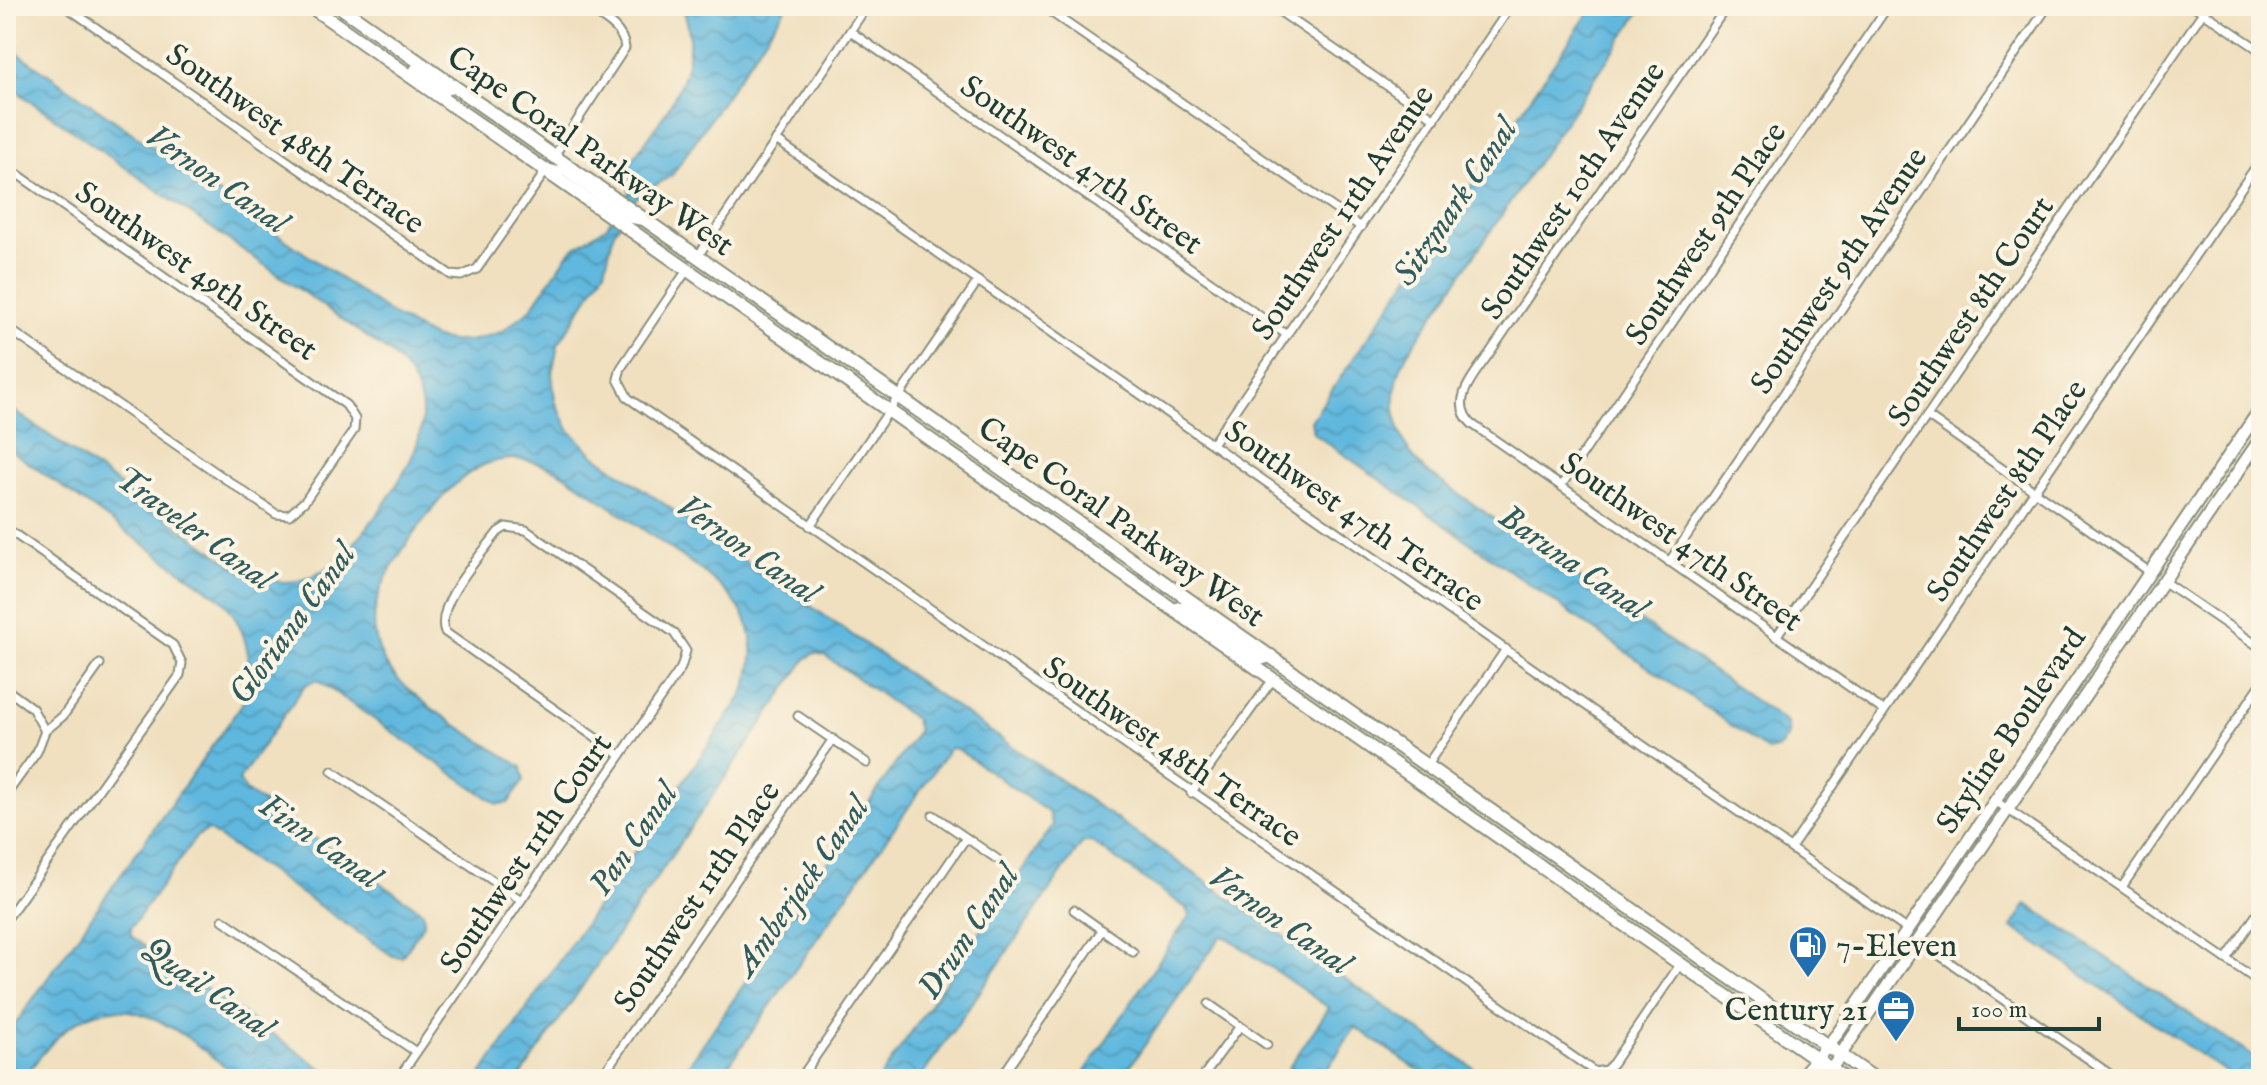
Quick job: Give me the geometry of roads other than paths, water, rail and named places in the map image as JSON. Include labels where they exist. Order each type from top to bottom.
[{"type":"main road","name":"Cape Coral Parkway West","points":[[310,6],[1681,963],[1818,1060],[1828,1074],[1845,1079]]},
{"type":"main road","name":"Cape Coral Parkway West","points":[[339,6],[1875,1079]]},
{"type":"main road","points":[[350,35],[382,46],[444,90],[453,86]]},
{"type":"main road","points":[[1165,603],[1194,613],[1260,659],[1271,656]]},
{"type":"main road","points":[[1273,679],[1295,682],[1366,732],[1387,737]]},
{"type":"street","name":"Southwest 48th Terrace","points":[[65,6],[451,275],[461,276],[477,269],[545,171]]},
{"type":"street","points":[[554,156],[625,48],[624,38],[584,6]]},
{"type":"street","points":[[698,256],[867,6]]},
{"type":"street","points":[[1042,6],[1361,227]]},
{"type":"street","points":[[1272,6],[1435,119]]},
{"type":"street","name":"Southwest 10th Avenue","points":[[1461,404],[1477,372],[1727,6]]},
{"type":"street","name":"Southwest 9th Place","points":[[1561,486],[1888,6]]},
{"type":"street","name":"Southwest 9th Avenue","points":[[1669,562],[2048,6]]},
{"type":"street","points":[[2194,6],[2261,51]]},
{"type":"street","name":"Southwest 11th Avenue","points":[[1212,444],[1508,7]]},
{"type":"street","name":"Southwest 8th Court","points":[[1776,637],[2203,12]]},
{"type":"street","name":"Southwest 47th Street","points":[[850,31],[1287,335]]},
{"type":"street","name":"Southwest 47th Terrace","points":[[776,140],[1906,929]]},
{"type":"street","name":"Southwest 8th Place","points":[[1791,848],[2261,159]]},
{"type":"street","name":"Southwest 49th Street","points":[[6,166],[346,405],[355,419],[354,430],[305,501],[289,515],[276,514],[6,327]]},
{"type":"street","points":[[545,171],[551,167],[564,172],[630,219],[647,221]]},
{"type":"street","name":"Southwest 48th Terrace","points":[[687,270],[621,368],[618,379],[628,398],[1191,793],[1595,1072],[1606,1070],[1613,1063],[1681,963]]},
{"type":"street","points":[[810,526],[978,281]]},
{"type":"street","name":"Southwest 47th Street","points":[[1461,404],[1464,417],[1472,424],[1884,711]]},
{"type":"street","name":"Skyline Boulevard","points":[[1799,1079],[1828,1046],[2261,408]]},
{"type":"street","points":[[1927,416],[2261,648]]},
{"type":"street","name":"Skyline Boulevard","points":[[1828,1074],[2261,438]]},
{"type":"street","name":"Southwest 11th Court","points":[[398,1079],[681,668],[686,651],[674,633],[526,530],[506,527],[498,532],[444,607],[441,623],[445,632],[620,755]]},
{"type":"street","points":[[6,528],[173,645],[182,663],[180,675],[6,920]]},
{"type":"street","points":[[1427,765],[1506,649]]},
{"type":"street","points":[[6,795],[37,752],[45,731],[63,716],[100,664]]},
{"type":"street","points":[[1191,793],[1273,679]]},
{"type":"street","points":[[2122,887],[2261,684]]},
{"type":"street","points":[[6,689],[32,708],[45,731]]},
{"type":"street","points":[[798,716],[867,763]]},
{"type":"street","name":"Southwest 11th Place","points":[[600,1079],[833,739]]},
{"type":"street","points":[[332,771],[521,900]]},
{"type":"street","points":[[1994,800],[2261,983]]},
{"type":"street","points":[[933,815],[997,859]]},
{"type":"street","points":[[800,1079],[966,838]]},
{"type":"street","points":[[1964,844],[1951,875],[1922,918],[1919,941],[2117,1079]]},
{"type":"street","points":[[2226,959],[2261,908]]},
{"type":"street","points":[[1074,910],[1133,952]]},
{"type":"street","points":[[223,920],[416,1052]]},
{"type":"street","points":[[1879,998],[1882,987],[1908,947],[1906,929]]},
{"type":"street","points":[[1000,1079],[1102,930]]},
{"type":"street","points":[[1209,1004],[1267,1045]]},
{"type":"street","points":[[1201,1079],[1240,1026]]},
{"type":"street","points":[[116,1079],[124,1079]]},
{"type":"water","name":"Gloriana Canal","points":[[682,6],[787,6],[672,175],[637,197],[614,232],[605,270],[558,345],[552,374],[555,401],[569,430],[594,455],[1489,1079],[1431,1079],[1355,1027],[1321,1079],[1281,1079],[1329,1008],[1221,936],[1121,1079],[1080,1079],[1189,916],[1186,908],[1090,841],[1082,843],[920,1079],[879,1079],[1053,825],[1048,812],[957,749],[950,748],[719,1079],[679,1079],[918,731],[915,719],[824,655],[814,653],[806,659],[519,1079],[478,1079],[742,696],[751,668],[752,644],[747,623],[721,587],[565,475],[540,463],[517,459],[497,461],[478,468],[445,494],[395,561],[380,592],[374,624],[383,659],[408,689],[446,718],[522,767],[524,780],[508,803],[497,804],[317,680],[305,685],[239,780],[247,792],[423,912],[424,924],[402,957],[393,956],[208,830],[197,836],[131,928],[131,936],[324,1070],[318,1079],[270,1081],[245,1078],[162,1023],[138,1013],[116,1010],[96,1013],[77,1022],[41,1055],[23,1079],[6,1079],[6,1037],[242,704],[249,663],[244,637],[224,601],[6,447],[6,405],[233,565],[258,577],[281,582],[301,580],[320,573],[353,545],[383,506],[407,467],[421,429],[422,410],[418,391],[408,372],[390,353],[6,84],[6,45],[396,317],[434,338],[470,341],[501,332],[530,310],[571,250],[606,227],[630,192],[622,174],[663,116],[684,74],[689,52],[689,30]]},
{"type":"water","points":[[1593,6],[1644,6],[1407,354],[1396,385],[1396,416],[1406,445],[1426,471],[1787,723],[1789,735],[1779,748],[1768,751],[1313,433],[1311,421]]},
{"type":"water","points":[[2027,904],[2261,1062],[2261,1079],[2236,1079],[2012,927]]},
{"type":"place","name":"7-Eleven","points":[[1808,979]]},
{"type":"place","name":"Century 21","points":[[1896,1043]]},
{"type":"water label","name":"Vernon Canal","points":[[218,178]]},
{"type":"water label","name":"Sitzmark Canal","points":[[1454,201]]},
{"type":"water label","name":"Traveler Canal","points":[[195,527]]},
{"type":"water label","name":"Vernon Canal","points":[[749,548]]},
{"type":"water label","name":"Baruna Canal","points":[[1574,561]]},
{"type":"water label","name":"Pan Canal","points":[[632,838]]},
{"type":"water label","name":"Finn Canal","points":[[321,840]]},
{"type":"water label","name":"Amberjack Canal","points":[[800,885]]},
{"type":"water label","name":"Vernon Canal","points":[[1281,919]]},
{"type":"water label","name":"Drum Canal","points":[[967,931]]},
{"type":"water label","name":"Quail Canal","points":[[209,987]]}]
